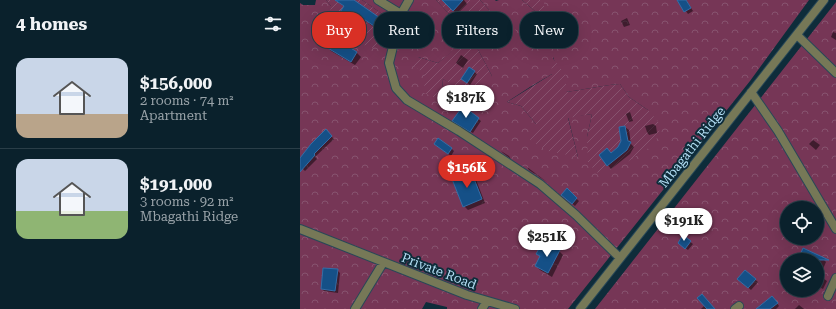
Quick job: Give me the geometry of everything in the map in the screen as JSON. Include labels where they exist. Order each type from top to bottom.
[{"type":"street","points":[[378,0],[399,12]]},
{"type":"street","points":[[403,12],[409,0]]},
{"type":"street","name":"Mbagathi Ridge","points":[[580,309],[824,0]]},
{"type":"street","points":[[797,35],[836,73]]},
{"type":"street","points":[[394,48],[390,63],[396,88],[407,100],[459,131],[540,184],[576,215],[620,258]]},
{"type":"street","points":[[751,92],[778,131],[836,228]]},
{"type":"street","name":"Private Road","points":[[300,229],[467,295],[515,309]]},
{"type":"street","name":"Private Road","points":[[355,309],[383,263]]},
{"type":"street","points":[[828,296],[836,278]]},
{"type":"street","name":"Private Road","points":[[482,309],[487,301]]},
{"type":"green space","points":[[316,0],[326,0],[334,12],[312,12],[312,48],[366,48],[366,34],[374,29],[374,48],[434,48],[434,12],[379,12],[362,0],[436,0],[447,12],[442,12],[442,48],[457,48],[438,63],[418,57],[425,74],[441,100],[443,79],[452,84],[492,76],[477,48],[512,48],[512,12],[491,12],[480,0],[522,0],[536,12],[520,12],[520,48],[578,48],[578,12],[544,12],[544,0],[809,0],[750,81],[568,309],[447,309],[447,307],[426,302],[422,309],[300,309],[300,3],[303,5],[315,5]],"holes":[[[553,57],[566,92],[620,84],[629,97],[648,110],[587,137],[592,114],[568,117],[578,157],[536,124],[521,106],[507,102],[552,74]]]},
{"type":"green space","points":[[326,0],[362,0],[379,12],[374,12],[374,47],[366,46],[366,12],[330,12],[331,6]]},
{"type":"green space","points":[[436,0],[480,0],[491,12],[447,12]]},
{"type":"green space","points":[[522,0],[544,0],[544,12],[536,12]]},
{"type":"green space","points":[[836,2],[836,309],[595,309]]},
{"type":"green space","points":[[512,26],[517,32],[512,34]]},
{"type":"green space","points":[[453,48],[477,48],[492,76],[479,88],[467,95],[443,79],[441,100],[424,93],[425,74],[411,64],[418,57],[438,63],[452,51]]},
{"type":"green space","points":[[552,57],[566,76],[566,92],[620,84],[629,97],[648,110],[661,125],[655,144],[624,164],[599,174],[588,163],[587,137],[592,114],[568,118],[578,157],[548,151],[530,140],[536,124],[521,106],[507,102],[552,74]]},
{"type":"building","points":[[335,0],[354,0],[374,14],[374,26],[366,21],[366,12],[340,12],[344,6]]},
{"type":"building","points":[[442,0],[463,0],[453,11]]},
{"type":"building","points":[[677,0],[686,0],[691,8],[684,12]]},
{"type":"building","points":[[328,48],[351,48],[357,52],[351,62]]},
{"type":"building","points":[[469,67],[475,71],[467,83],[461,79]]},
{"type":"building","points":[[463,106],[479,118],[470,132],[452,121]]},
{"type":"building","points":[[625,126],[628,141],[631,142],[627,150],[607,166],[599,155],[607,148],[611,153],[618,147],[621,141],[619,127]]},
{"type":"building","points":[[326,129],[332,136],[314,154],[315,155],[300,172],[300,158]]},
{"type":"building","points":[[438,138],[452,148],[448,154],[434,144]]},
{"type":"building","points":[[471,171],[482,199],[463,207],[452,179]]},
{"type":"building","points":[[567,188],[577,198],[572,204],[561,195]]},
{"type":"building","points":[[683,235],[691,241],[685,249],[678,243]]},
{"type":"building","points":[[549,244],[560,250],[548,273],[535,266],[540,256],[536,254],[540,247],[546,250]]},
{"type":"building","points":[[803,248],[814,253],[801,253]]},
{"type":"building","points":[[323,268],[338,269],[335,291],[321,289]]},
{"type":"building","points":[[745,270],[756,279],[748,288],[737,279]]},
{"type":"building","points":[[702,294],[715,309],[707,309],[697,298]]},
{"type":"building","points":[[772,296],[778,303],[770,309],[756,309]]}]
